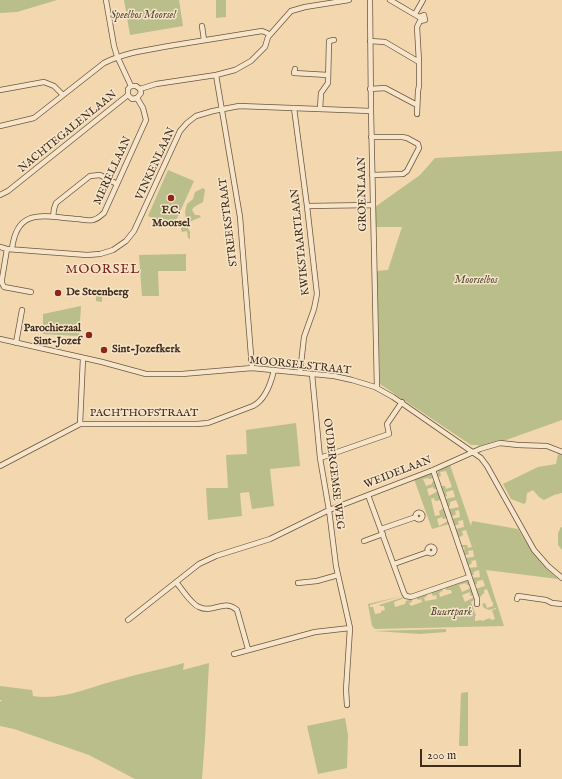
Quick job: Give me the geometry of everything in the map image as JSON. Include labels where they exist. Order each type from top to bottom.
[{"type":"street","points":[[106,0],[114,46],[131,86]]},
{"type":"street","points":[[137,98],[141,93],[140,89],[156,84],[216,75],[235,70],[251,61],[265,47],[267,35],[295,9],[349,0]]},
{"type":"street","name":"GROENLAAN","points":[[370,0],[370,111],[377,388]]},
{"type":"street","points":[[390,0],[418,17]]},
{"type":"street","points":[[417,114],[419,86],[418,17],[423,0]]},
{"type":"street","points":[[202,26],[204,40]]},
{"type":"street","points":[[0,126],[34,118],[104,63],[117,56],[262,31],[267,35]]},
{"type":"street","points":[[320,109],[321,93],[328,86],[329,40],[334,40]]},
{"type":"street","points":[[370,41],[385,42],[419,62]]},
{"type":"street","points":[[295,69],[294,73],[328,74]]},
{"type":"street","name":"STREEKSTRAAT","points":[[216,75],[240,217],[252,368]]},
{"type":"street","points":[[0,90],[44,82],[54,86],[63,95]]},
{"type":"street","name":"NACHTEGALENLAAN","points":[[128,96],[128,89],[131,86],[136,86],[140,89]]},
{"type":"street","points":[[370,88],[385,88],[417,105]]},
{"type":"street","name":"NACHTEGALENLAAN","points":[[128,96],[137,98]]},
{"type":"street","name":"NACHTEGALENLAAN","points":[[0,195],[8,191],[39,168],[128,96]]},
{"type":"street","name":"MERELLAAN","points":[[9,249],[18,228],[23,222],[30,218],[53,217],[92,220],[98,218],[104,213],[146,120],[143,108],[137,98]]},
{"type":"street","name":"VINKENLAAN","points":[[0,247],[88,255],[100,254],[113,250],[126,241],[139,222],[180,131],[196,116],[239,106],[370,111]]},
{"type":"street","name":"KWIKSTAARTLAAN","points":[[294,108],[317,294],[314,309],[304,337],[300,373]]},
{"type":"street","points":[[371,138],[402,137],[418,144],[418,148],[407,172],[403,174],[372,175]]},
{"type":"street","points":[[53,217],[56,203],[90,176],[100,175],[117,184]]},
{"type":"street","points":[[307,206],[372,205]]},
{"type":"street","points":[[9,249],[2,279],[4,287],[31,292]]},
{"type":"street","points":[[16,343],[22,310]]},
{"type":"street","name":"MOORSELSTRAAT","points":[[0,340],[106,363],[135,372],[152,375],[252,368],[347,378],[377,388],[402,402],[481,458],[487,466],[534,550],[544,562],[562,578]]},
{"type":"street","points":[[80,424],[83,358]]},
{"type":"street","name":"PACHTHOFSTRAAT","points":[[0,466],[80,424],[208,423],[258,403],[264,396],[274,370]]},
{"type":"street","name":"OUDERGEMSE WEG","points":[[312,374],[320,458],[338,575],[350,628],[346,690],[348,705]]},
{"type":"street","points":[[320,458],[389,434],[387,424],[402,402]]},
{"type":"street","name":"WEIDELAAN","points":[[128,620],[199,564],[216,556],[270,540],[329,510],[433,470],[491,445],[500,443],[522,446],[545,446],[562,452]]},
{"type":"street","points":[[433,470],[477,599],[477,604]]},
{"type":"street","points":[[368,495],[406,596],[409,597],[469,576]]},
{"type":"street","points":[[381,529],[416,517]]},
{"type":"street","points":[[364,541],[383,534]]},
{"type":"street","points":[[394,564],[428,552]]},
{"type":"street","points":[[298,583],[317,581],[338,575]]},
{"type":"street","points":[[176,582],[196,606],[202,609],[225,605],[233,606],[237,610],[248,649]]},
{"type":"street","points":[[517,599],[518,596],[562,604]]},
{"type":"street","points":[[234,654],[315,632],[350,628]]},
{"type":"green space","points":[[0,0],[57,0],[17,12],[0,13]]},
{"type":"green space","name":"Speelbos Moorsel","points":[[124,0],[179,0],[183,26],[130,35]]},
{"type":"green space","points":[[216,0],[226,0],[226,17],[216,18]]},
{"type":"green space","name":"Moorselbos","points":[[562,151],[562,420],[506,440],[479,447],[478,445],[471,445],[380,384],[377,271],[388,270],[402,227],[376,227],[375,207],[420,175],[435,158]]},
{"type":"green space","name":"F.C. Moorsel","points":[[168,170],[194,181],[173,227],[148,216]]},
{"type":"green space","points":[[203,188],[205,190],[203,202],[194,207],[192,210],[195,215],[199,215],[201,217],[191,221],[187,226],[190,232],[190,239],[188,238],[187,231],[182,232],[181,229],[186,219],[185,212],[187,204],[193,199],[195,192]]},
{"type":"green space","points":[[186,254],[186,271],[158,271],[159,296],[142,296],[139,255]]},
{"type":"green space","points":[[96,289],[102,289],[102,302],[96,301]]},
{"type":"green space","points":[[81,306],[79,336],[43,334],[43,314]]},
{"type":"green space","points":[[296,423],[300,466],[270,469],[274,506],[252,509],[249,492],[240,493],[242,516],[208,520],[206,488],[228,488],[226,455],[247,454],[246,430]]},
{"type":"green space","points":[[558,454],[562,455],[562,493],[544,500],[533,490],[527,493],[526,502],[524,504],[511,499],[503,484],[538,467],[556,464]]},
{"type":"green space","name":"Buurtpark","points":[[450,465],[471,526],[472,521],[518,529],[536,556],[558,579],[486,570],[504,626],[375,629],[372,626],[368,604],[402,596],[370,605],[370,607],[373,607],[375,614],[381,613],[381,611],[385,610],[384,606],[379,605],[404,597],[394,602],[395,607],[405,604],[406,601],[412,599],[412,602],[409,603],[411,606],[422,602],[421,599],[418,600],[416,597],[427,593],[427,596],[424,598],[425,601],[437,599],[436,595],[433,596],[431,592],[442,588],[443,592],[442,591],[439,593],[440,597],[452,593],[451,590],[446,590],[445,587],[466,580],[470,585],[467,585],[466,583],[459,585],[462,592],[471,588],[473,595],[470,596],[470,592],[462,595],[465,602],[474,597],[474,600],[471,602],[476,616],[475,621],[482,621],[490,618],[491,620],[495,619],[492,610],[496,608],[489,610],[484,608],[482,604],[485,603],[487,608],[493,606],[493,602],[487,589],[484,590],[484,594],[482,594],[482,596],[478,597],[475,589],[485,586],[483,580],[477,581],[477,584],[474,585],[472,578],[480,577],[479,570],[473,572],[474,574],[471,576],[469,568],[477,567],[476,560],[471,561],[472,563],[468,566],[465,558],[474,557],[473,550],[468,551],[469,554],[464,556],[463,550],[465,549],[464,547],[462,548],[461,545],[467,545],[468,548],[472,547],[466,530],[462,531],[463,535],[458,538],[455,529],[464,527],[463,520],[458,521],[459,524],[454,526],[452,519],[460,517],[459,510],[455,511],[456,514],[451,517],[449,509],[459,507],[456,500],[450,502],[450,506],[448,507],[445,499],[455,497],[453,490],[446,492],[447,496],[445,497],[441,486],[445,486],[446,489],[452,487],[446,471],[440,472],[441,476],[438,477],[437,474],[439,470]]},
{"type":"green space","points":[[431,474],[434,478],[423,479],[426,486],[435,481],[437,489],[434,489],[433,487],[427,489],[429,496],[438,491],[441,500],[435,501],[434,498],[431,499],[435,516],[440,515],[439,511],[444,508],[447,518],[443,519],[442,517],[437,519],[439,526],[448,521],[449,524],[432,529],[414,479]]},
{"type":"green space","points":[[561,527],[562,550],[558,545],[558,533]]},
{"type":"green space","points":[[446,629],[446,632],[420,634],[374,631]]},
{"type":"green space","points":[[184,663],[183,670],[209,663],[202,779],[135,779],[89,755],[14,729],[0,726],[0,702],[2,700],[0,700],[0,686],[32,690],[33,696],[44,697],[66,695]]},
{"type":"green space","points":[[468,692],[468,746],[459,746],[461,693]]},
{"type":"green space","points":[[345,718],[348,735],[347,768],[318,774],[307,726]]},
{"type":"place","name":"F.C. Moorsel","points":[[171,198]]},
{"type":"place","name":"De Steenberg","points":[[58,293]]},
{"type":"place","name":"Parochiezaal Sint-Jozef","points":[[89,335]]},
{"type":"place","name":"Sint-Jozefkerk","points":[[104,350]]},
{"type":"district","name":"MOORSEL","points":[[103,270]]}]
